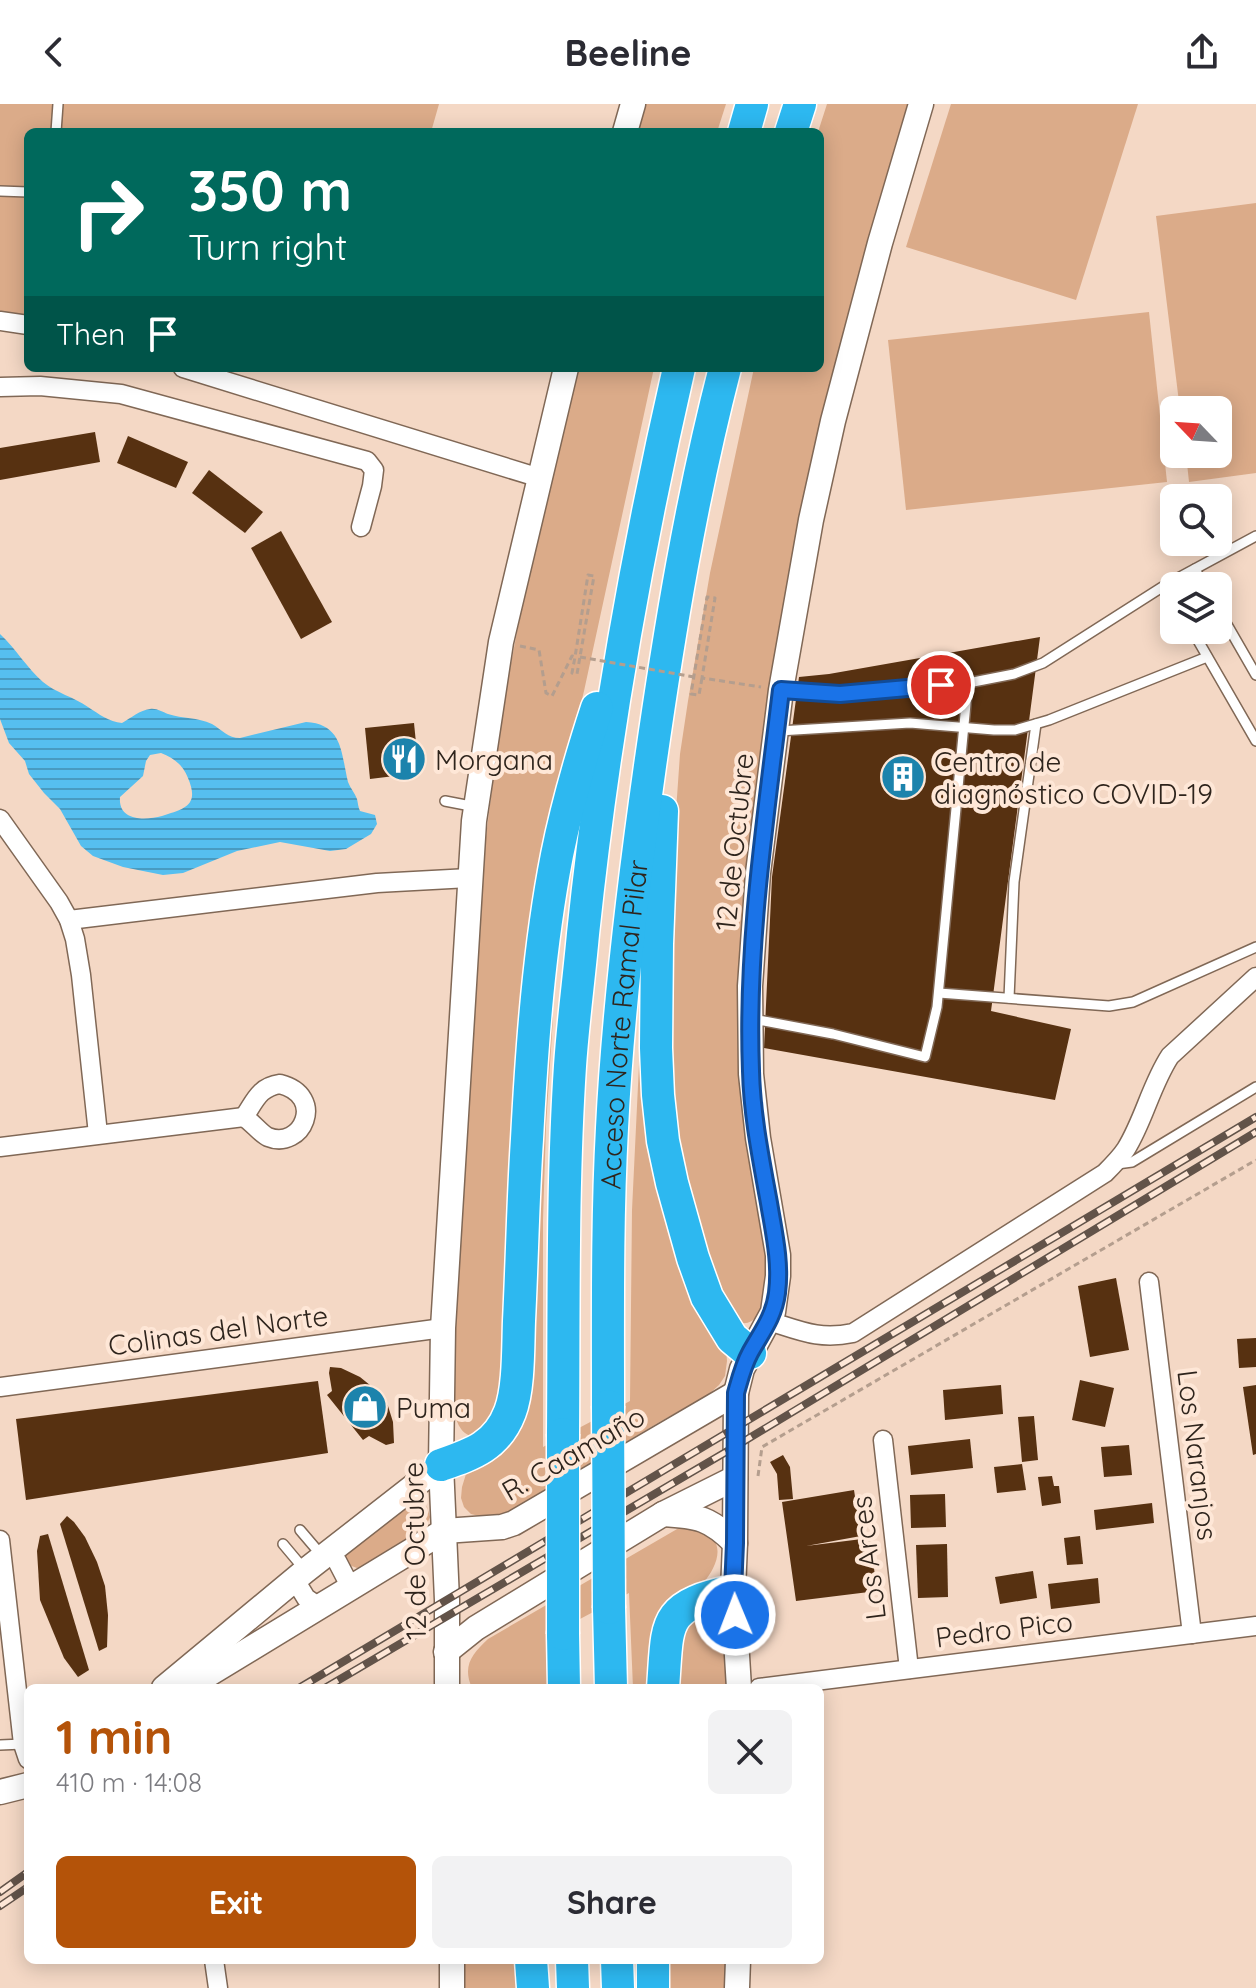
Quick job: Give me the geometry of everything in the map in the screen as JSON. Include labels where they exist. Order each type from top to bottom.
[{"type":"highway","points":[[745,128],[752,104]]},
{"type":"highway","points":[[792,128],[800,104]]},
{"type":"highway","name":"Acceso Norte Ramal Pilar","points":[[564,1684],[563,1434],[571,1062],[589,880],[608,733],[655,472],[678,372]]},
{"type":"highway","name":"Acceso Norte Ramal Pilar","points":[[611,1684],[608,1245],[611,1143],[621,1000],[666,653],[691,519],[724,372]]},
{"type":"highway","points":[[441,1465],[474,1454],[486,1446],[504,1424],[511,1409],[518,1349],[527,1139],[545,931],[557,856],[576,773],[630,602]]},
{"type":"highway","points":[[666,653],[657,944],[656,1048],[660,1110],[672,1183],[707,1297],[732,1338],[750,1353]]},
{"type":"highway","points":[[663,1684],[667,1636],[673,1619],[683,1607],[695,1601],[733,1591]]},
{"type":"highway","points":[[531,1964],[533,1988]]},
{"type":"highway","points":[[572,1964],[573,1988]]},
{"type":"highway","points":[[617,1964],[618,1988]]},
{"type":"highway","points":[[653,1964],[653,1988]]},
{"type":"street","points":[[626,128],[633,104]]},
{"type":"street","name":"12 de Octubre","points":[[739,1684],[733,1591],[735,1543],[746,1480],[736,1393],[742,1369],[769,1321],[777,1294],[778,1255],[758,1138],[751,1074],[750,986],[758,873],[781,690],[811,520],[833,421],[880,243],[921,104]]},
{"type":"street","points":[[0,321],[24,324]]},
{"type":"street","points":[[196,372],[540,478]]},
{"type":"street","name":"12 de Octubre","points":[[447,1684],[441,1465],[443,1328],[469,878],[476,807],[501,642],[565,372]]},
{"type":"street","points":[[0,387],[40,386],[121,394],[367,461],[374,470],[361,527]]},
{"type":"street","points":[[0,819],[59,902],[75,939],[98,1134]]},
{"type":"street","points":[[69,920],[377,883],[469,878]]},
{"type":"street","points":[[769,1321],[812,1335],[853,1333],[1105,1173],[1124,1152],[1160,1071],[1170,1056],[1256,977]]},
{"type":"street","points":[[0,1147],[244,1117]]},
{"type":"street","name":"Los Naranjos","points":[[1149,1282],[1192,1634]]},
{"type":"street","name":"Colinas del Norte","points":[[0,1387],[443,1328]]},
{"type":"street","name":"R. Caamaño","points":[[193,1684],[444,1531],[502,1527],[514,1523],[736,1393]]},
{"type":"street","name":"Los Arces","points":[[883,1440],[909,1669]]},
{"type":"street","points":[[169,1684],[441,1465]]},
{"type":"street","points":[[446,1652],[476,1628],[663,1514],[746,1480]]},
{"type":"street","points":[[663,1514],[704,1520],[719,1527],[735,1543]]},
{"type":"street","points":[[0,1540],[24,1736]]},
{"type":"street","points":[[313,1565],[337,1561],[351,1588]]},
{"type":"street","points":[[313,1565],[306,1598],[319,1607]]},
{"type":"street","name":"Pedro Pico","points":[[791,1684],[1256,1626]]},
{"type":"street","points":[[0,1792],[24,1786]]},
{"type":"street","points":[[215,1964],[218,1988]]},
{"type":"street","points":[[452,1964],[452,1988]]},
{"type":"street","points":[[737,1988],[738,1964]]},
{"type":"lane","points":[[56,128],[58,104]]},
{"type":"lane","points":[[0,191],[24,192]]},
{"type":"lane","points":[[1189,572],[1256,536]]},
{"type":"lane","points":[[781,690],[840,694],[968,683],[1014,674],[1043,663],[1160,588]]},
{"type":"lane","points":[[1232,633],[1256,675]]},
{"type":"lane","points":[[1200,644],[1256,741]]},
{"type":"lane","points":[[776,731],[910,723],[1015,730],[1207,657]]},
{"type":"lane","points":[[750,1019],[833,1034],[925,1057],[939,993],[968,683]]},
{"type":"lane","points":[[1009,998],[1014,882],[1036,724]]},
{"type":"lane","points":[[445,801],[476,807]]},
{"type":"lane","points":[[939,993],[1109,1006],[1133,1002],[1256,947]]},
{"type":"lane","points":[[1113,1164],[1132,1162],[1256,1087]]},
{"type":"lane","points":[[300,1530],[313,1565]]},
{"type":"lane","points":[[283,1544],[313,1565]]},
{"type":"lane","points":[[0,1745],[24,1751]]},
{"type":"path","points":[[588,575],[594,576],[577,657],[588,575]]},
{"type":"path","points":[[707,597],[715,598],[702,678],[699,695],[691,694],[707,597]]},
{"type":"path","points":[[501,642],[539,650],[546,693],[552,696],[572,656],[694,677]]},
{"type":"path","points":[[702,678],[781,690]]},
{"type":"path","points":[[746,1480],[762,1447],[1256,1160]]},
{"type":"shaded area","points":[[0,104],[439,104],[432,128],[24,128],[24,324],[0,321]]},
{"type":"shaded area","points":[[643,104],[726,104],[718,128],[635,128]]},
{"type":"shaded area","points":[[827,104],[910,104],[754,828],[768,1284],[756,1317],[744,1323],[725,1316],[672,1128],[669,911],[680,754],[688,701],[710,573],[753,372],[824,372],[824,128],[819,128]]},
{"type":"shaded area","points":[[951,104],[1138,104],[1076,300],[906,247]]},
{"type":"shaded area","points":[[1256,203],[1256,473],[1189,482],[1188,468],[1232,468],[1232,396],[1178,396],[1156,216]]},
{"type":"shaded area","points":[[1149,312],[1160,416],[1160,468],[1166,468],[1167,482],[906,510],[888,340]]},
{"type":"shaded area","points":[[576,372],[653,372],[550,834],[498,1411],[473,1437],[461,1429],[453,1407],[455,1271],[481,876],[502,710]]},
{"type":"shaded area","points":[[551,1001],[553,1018],[543,1220],[543,1447],[630,1401],[632,1210],[640,1044],[650,1091],[726,1348],[727,1361],[725,1376],[708,1395],[543,1491],[523,1506],[494,1517],[483,1517],[471,1514],[464,1507],[462,1487],[466,1474],[491,1452]]},
{"type":"shaded area","points":[[419,1502],[427,1507],[430,1517],[426,1526],[363,1567],[349,1565],[345,1557],[348,1549],[409,1504]]},
{"type":"shaded area","points":[[684,1525],[709,1536],[717,1546],[717,1559],[658,1684],[633,1684],[629,1593],[548,1636],[547,1684],[470,1684],[470,1661],[488,1639]]},
{"type":"shaded area","points":[[707,1610],[718,1616],[726,1627],[729,1684],[672,1684],[678,1626]]},
{"type":"shaded area","points":[[464,1964],[521,1964],[522,1988],[464,1988]]},
{"type":"shaded area","points":[[664,1964],[727,1964],[727,1988],[665,1988]]},
{"type":"water","points":[[0,634],[43,682],[113,721],[122,723],[153,709],[212,724],[236,738],[306,722],[327,728],[338,742],[348,782],[360,811],[375,815],[377,824],[371,834],[346,849],[330,851],[280,842],[237,851],[183,873],[163,875],[123,867],[93,856],[81,846],[60,809],[29,774],[25,761],[9,743],[0,719]],"holes":[[[150,755],[166,755],[178,762],[186,773],[192,795],[188,805],[162,816],[141,818],[128,815],[123,811],[120,797],[143,776]]]},
{"type":"building","points":[[95,432],[100,462],[0,480],[0,448]]},
{"type":"building","points":[[128,436],[188,462],[176,488],[117,463]]},
{"type":"building","points":[[209,470],[263,512],[245,533],[192,493]]},
{"type":"building","points":[[281,531],[332,622],[301,639],[251,548]]},
{"type":"building","name":"Centro de diagnóstico COVID-19","points":[[1040,637],[991,1011],[1071,1029],[1055,1100],[764,1048],[772,877],[799,677]]},
{"type":"building","points":[[414,723],[419,773],[370,779],[365,728]]},
{"type":"building","points":[[1116,1278],[1129,1350],[1090,1357],[1078,1286]]},
{"type":"building","points":[[1256,1338],[1256,1367],[1239,1368],[1237,1339]]},
{"type":"building","points":[[330,1367],[341,1368],[360,1377],[376,1390],[388,1406],[394,1443],[386,1445],[369,1436],[363,1440],[327,1395],[332,1391]]},
{"type":"building","points":[[1080,1380],[1114,1388],[1105,1427],[1072,1420]]},
{"type":"building","points":[[318,1381],[328,1453],[26,1500],[16,1419]]},
{"type":"building","points":[[1001,1385],[1003,1414],[945,1420],[943,1390]]},
{"type":"building","points":[[1256,1385],[1256,1454],[1253,1455],[1243,1387]]},
{"type":"building","points":[[1034,1416],[1038,1460],[1022,1462],[1018,1417]]},
{"type":"building","points":[[970,1439],[973,1468],[911,1475],[908,1446]]},
{"type":"building","points":[[1129,1445],[1132,1475],[1104,1477],[1101,1447]]},
{"type":"building","points":[[783,1455],[790,1467],[793,1499],[779,1500],[777,1474],[770,1462]]},
{"type":"building","points":[[1022,1464],[1026,1490],[997,1493],[994,1467]]},
{"type":"building","points":[[1052,1476],[1054,1486],[1059,1486],[1061,1503],[1042,1506],[1038,1477]]},
{"type":"building","points":[[854,1490],[861,1536],[806,1546],[870,1538],[877,1591],[796,1601],[782,1502]]},
{"type":"building","points":[[945,1494],[946,1527],[911,1528],[910,1495]]},
{"type":"building","points":[[1152,1503],[1154,1523],[1096,1530],[1094,1510]]},
{"type":"building","points":[[67,1516],[85,1537],[105,1586],[107,1647],[99,1651],[60,1524]]},
{"type":"building","points":[[48,1534],[89,1670],[78,1677],[64,1658],[40,1600],[37,1551],[40,1536]]},
{"type":"building","points":[[1080,1536],[1083,1564],[1067,1565],[1064,1538]]},
{"type":"building","points":[[947,1544],[948,1597],[918,1598],[916,1545]]},
{"type":"building","points":[[1033,1571],[1037,1598],[1000,1604],[995,1577]]},
{"type":"building","points":[[1098,1578],[1100,1603],[1051,1609],[1048,1584]]},
{"type":"railway","points":[[306,1684],[1256,1117]]},
{"type":"railway","points":[[332,1684],[736,1446],[1256,1132]]},
{"type":"railway","points":[[0,1892],[24,1875]]},
{"type":"railway","points":[[0,1906],[24,1890]]},
{"type":"place","name":"Morgana","points":[[404,759]]},
{"type":"place","name":"Centro de diagnóstico COVID-19","points":[[903,777]]},
{"type":"place","name":"Puma","points":[[365,1407]]},
{"type":"route","points":[[735,1615],[736,1393],[742,1369],[773,1312],[778,1276],[778,1255],[758,1138],[751,1074],[750,986],[758,873],[781,690],[840,694],[941,685]]}]
